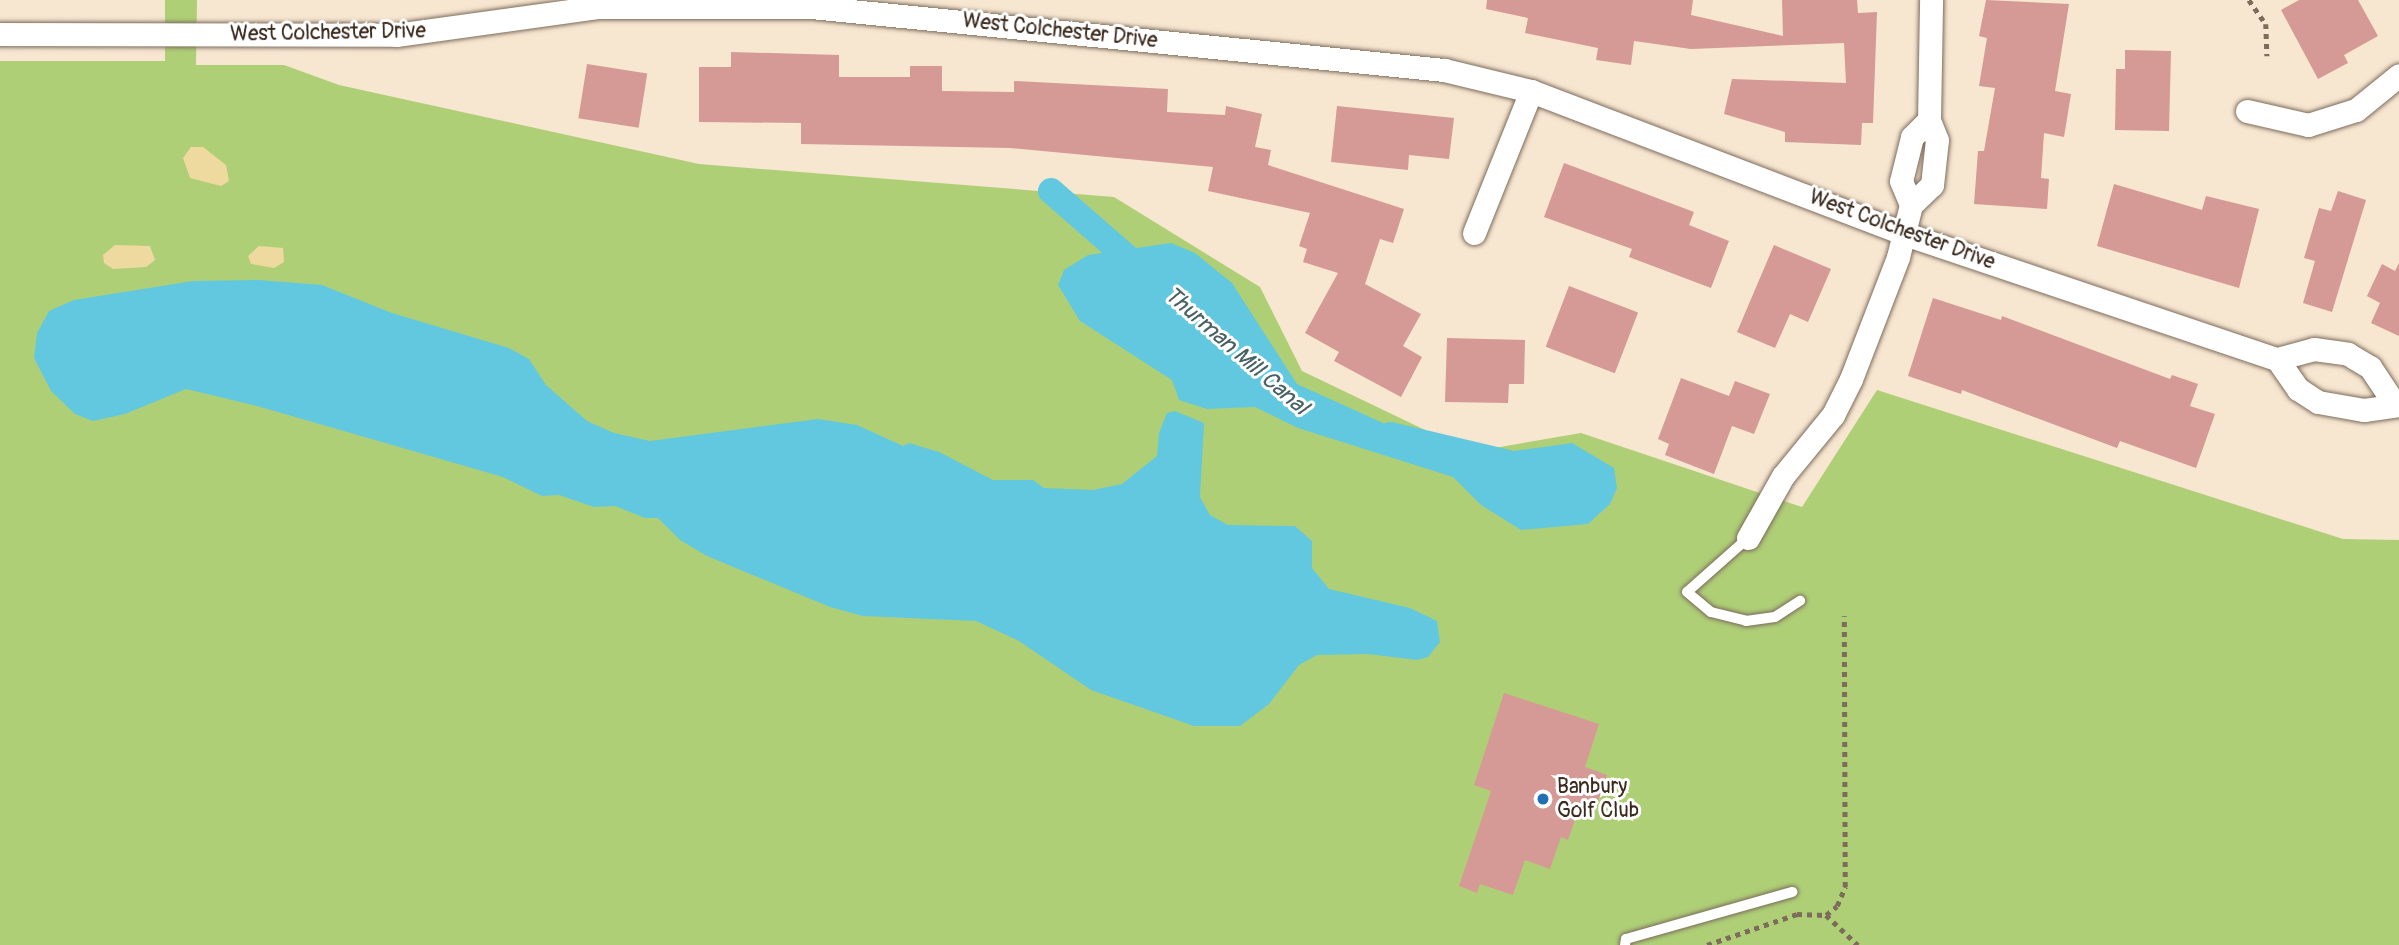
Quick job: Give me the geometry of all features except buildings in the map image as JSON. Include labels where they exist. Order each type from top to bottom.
[{"type":"street","points":[[1748,538],[1783,476],[1833,415],[1851,379],[1905,234],[1911,205],[1901,181],[1912,137],[1929,120],[1931,0]]},
{"type":"street","name":"West Colchester Drive","points":[[0,34],[396,35],[599,7],[811,7],[1444,70],[1531,91],[1905,234],[2277,359]]},
{"type":"street","points":[[2247,111],[2308,125],[2356,110],[2399,75]]},
{"type":"street","points":[[1474,233],[1531,91]]},
{"type":"street","points":[[2314,349],[2348,354],[2370,367],[2397,404],[2364,410],[2318,402],[2298,389],[2277,359],[2314,349]]},
{"type":"lane","points":[[1748,538],[1687,592],[1711,612],[1746,621],[1775,617],[1800,601]]},
{"type":"lane","points":[[1625,945],[1626,939],[1792,892]]},
{"type":"path","points":[[2249,0],[2266,24],[2267,56]]},
{"type":"path","points":[[1706,945],[1797,915],[1826,915],[1837,905],[1845,887],[1844,616]]},
{"type":"path","points":[[1826,915],[1858,945]]},
{"type":"green space","points":[[165,0],[197,0],[196,65],[284,65],[339,85],[699,164],[1114,197],[1260,287],[1302,371],[1471,452],[1581,433],[1802,507],[1877,390],[2343,539],[2399,540],[2399,945],[0,945],[0,61],[165,61]]},
{"type":"sand","points":[[191,147],[203,147],[226,165],[229,181],[221,186],[190,178],[183,158]]},
{"type":"sand","points":[[115,245],[150,246],[155,260],[146,267],[113,269],[104,263],[103,255]]},
{"type":"sand","points":[[259,246],[283,248],[284,262],[274,268],[251,264],[248,256]]},
{"type":"water","points":[[1171,243],[1195,253],[1232,283],[1297,384],[1447,452],[1478,456],[1572,443],[1614,468],[1617,488],[1610,504],[1588,524],[1521,530],[1481,505],[1453,477],[1298,428],[1255,407],[1207,409],[1179,400],[1172,380],[1080,321],[1058,285],[1064,270],[1088,255]]},
{"type":"water","points":[[259,280],[322,285],[392,313],[509,348],[529,359],[546,385],[587,421],[614,433],[650,441],[818,419],[857,425],[903,446],[909,443],[939,452],[993,480],[1033,480],[1044,488],[1093,490],[1122,484],[1157,456],[1159,433],[1167,413],[1175,411],[1204,423],[1200,497],[1210,515],[1228,525],[1295,526],[1312,541],[1312,568],[1329,589],[1410,608],[1437,621],[1440,642],[1428,657],[1417,660],[1368,654],[1317,655],[1299,665],[1269,704],[1240,726],[1194,726],[1091,690],[1019,641],[976,621],[863,616],[830,607],[707,556],[680,540],[658,518],[645,518],[615,506],[594,507],[559,495],[542,496],[503,477],[257,406],[186,389],[125,414],[93,421],[75,414],[51,391],[34,358],[37,333],[49,311],[74,300],[193,281]]},
{"type":"waterway","name":"Thurman Mill Canal","points":[[1051,191],[1145,273]]},
{"type":"waterway","name":"Thurman Mill Canal","points":[[1390,435],[1513,464]]},
{"type":"place","name":"Banbury Golf Club","points":[[1543,799]]}]
